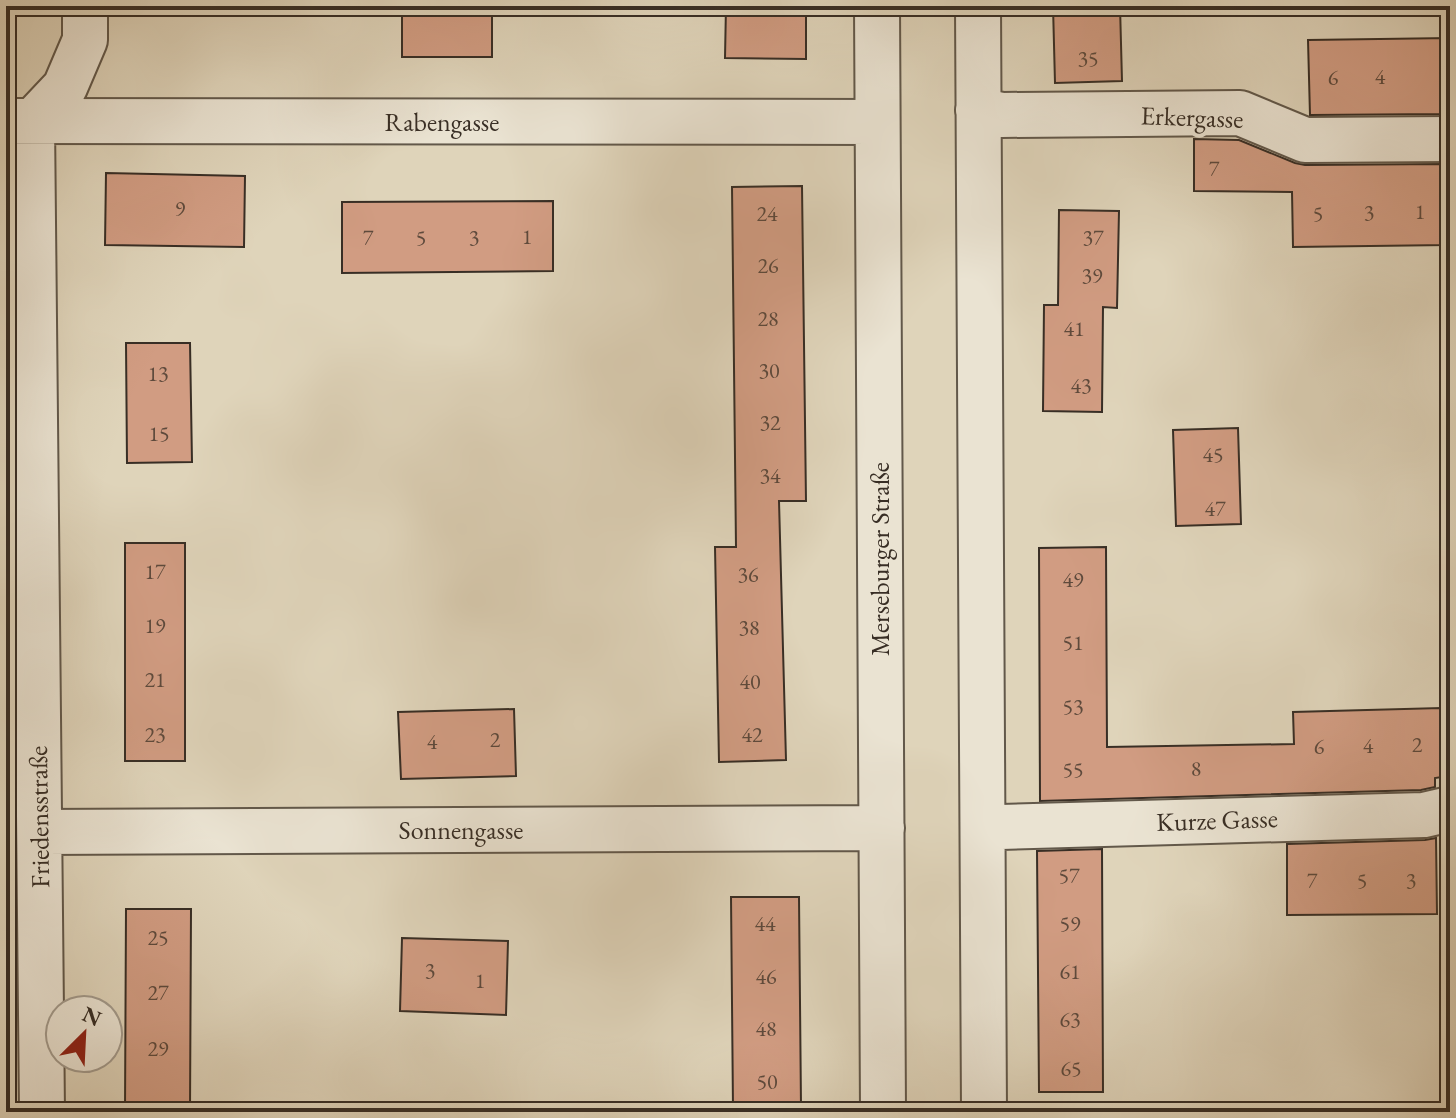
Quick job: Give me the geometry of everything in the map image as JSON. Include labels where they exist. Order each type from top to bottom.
[{"type":"street","points":[[15,116],[65,87],[85,40],[85,6]]},
{"type":"street","name":"Merseburger Straße","points":[[877,6],[883,1112]]},
{"type":"street","points":[[978,6],[984,1112]]},
{"type":"street","name":"Erkergasse","points":[[978,110],[1002,115],[1240,113],[1305,140],[1450,139]]},
{"type":"street","name":"Rabengasse","points":[[15,116],[877,122]]},
{"type":"street","name":"Friedensstraße","points":[[15,116],[22,640],[40,832],[24,1020],[42,1112]]},
{"type":"street","name":"Kurze Gasse","points":[[984,824],[1001,827],[1424,815],[1450,809]]},
{"type":"street","name":"Sonnengasse","points":[[40,832],[882,828]]},
{"type":"building","points":[[402,6],[492,6],[492,57],[402,57]]},
{"type":"building","points":[[726,6],[806,6],[806,59],[725,58]]},
{"type":"building","points":[[1053,6],[1120,6],[1122,81],[1055,83]]},
{"type":"building","points":[[1450,38],[1450,112],[1310,115],[1308,40]]},
{"type":"building","points":[[1194,139],[1239,140],[1305,165],[1445,164],[1447,245],[1293,247],[1292,192],[1194,191]]},
{"type":"building","points":[[106,173],[245,176],[244,247],[105,245]]},
{"type":"building","points":[[802,186],[806,501],[779,501],[786,760],[719,762],[715,547],[736,547],[732,187]]},
{"type":"building","points":[[553,201],[553,271],[342,273],[342,202]]},
{"type":"building","points":[[1059,210],[1119,211],[1117,308],[1103,307],[1102,412],[1043,411],[1044,305],[1058,305]]},
{"type":"building","points":[[126,343],[190,343],[192,462],[127,463]]},
{"type":"building","points":[[1238,428],[1241,524],[1176,526],[1173,430]]},
{"type":"building","points":[[125,543],[185,543],[185,761],[125,761]]},
{"type":"building","points":[[1106,547],[1107,747],[1294,744],[1293,712],[1441,708],[1442,777],[1435,778],[1435,787],[1421,790],[1040,801],[1039,548]]},
{"type":"building","points":[[514,709],[516,776],[401,779],[398,712]]},
{"type":"building","points":[[1436,838],[1437,914],[1287,915],[1287,844]]},
{"type":"building","points":[[1102,849],[1103,1092],[1039,1092],[1037,851]]},
{"type":"building","points":[[731,897],[799,897],[801,1107],[733,1108]]},
{"type":"building","points":[[126,909],[191,909],[190,1112],[125,1112]]},
{"type":"building","points":[[402,938],[508,941],[506,1015],[400,1011]]}]
